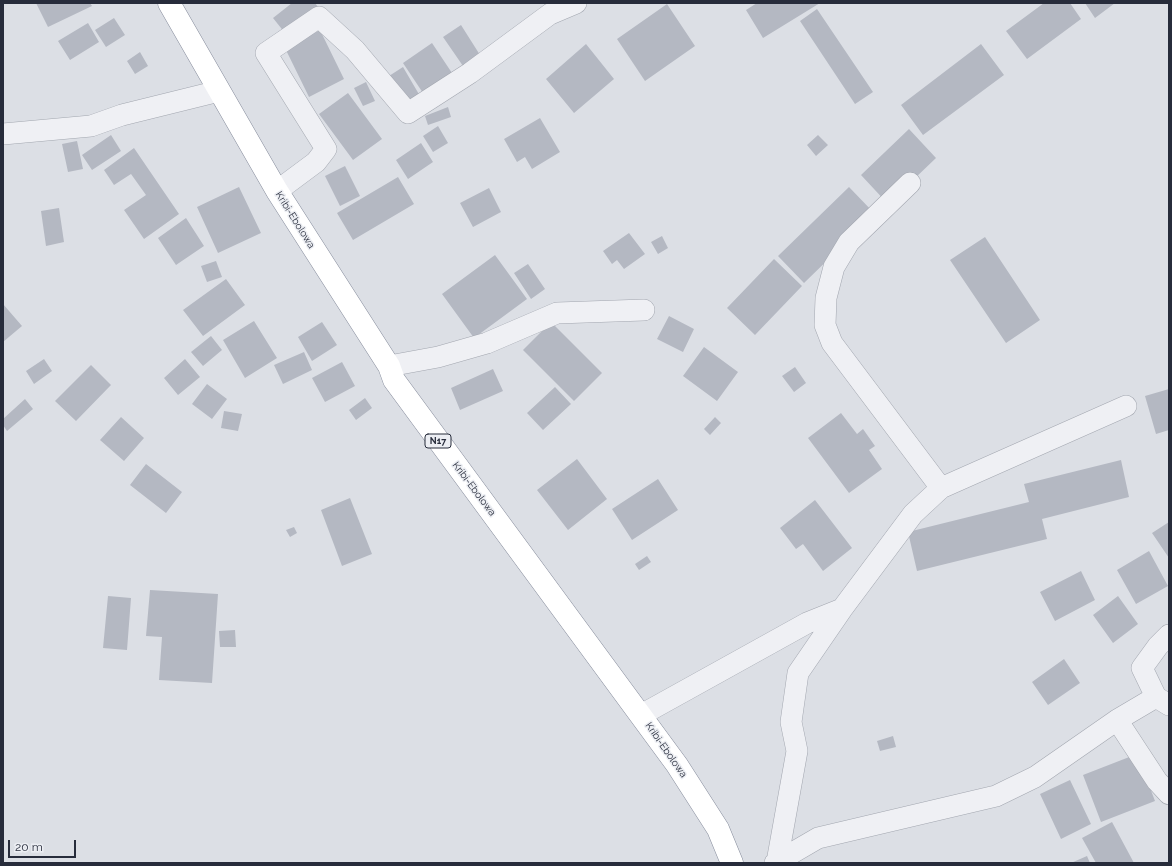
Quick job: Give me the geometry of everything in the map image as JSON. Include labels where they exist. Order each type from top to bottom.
[{"type":"highway","name":"Kribi-Ebolowa","points":[[169,3],[277,191],[389,366],[394,380],[678,765],[718,829],[732,863]]},
{"type":"street","points":[[277,191],[316,162],[326,149],[266,53],[319,17],[355,50],[408,113],[470,73],[550,14],[576,3]]},
{"type":"street","points":[[3,134],[91,126],[122,115],[219,91]]},
{"type":"street","points":[[910,183],[849,242],[834,266],[826,298],[825,325],[832,342],[941,488]]},
{"type":"street","points":[[389,366],[438,357],[487,343],[557,313],[644,310]]},
{"type":"street","points":[[776,863],[797,751],[791,722],[798,673],[842,609],[913,514],[941,488],[1126,406]]},
{"type":"street","points":[[641,715],[807,623],[842,609]]},
{"type":"street","points":[[776,863],[818,838],[996,796],[1035,777],[1117,720],[1162,701],[1142,668],[1158,646],[1169,635]]},
{"type":"street","points":[[1117,720],[1157,781],[1169,794]]},
{"type":"building","points":[[36,3],[90,3],[92,6],[48,27]]},
{"type":"building","points":[[292,3],[315,3],[318,7],[285,33],[273,18]]},
{"type":"building","points":[[757,3],[820,3],[763,38],[746,10]]},
{"type":"building","points":[[1044,3],[1070,3],[1081,19],[1027,59],[1006,31]]},
{"type":"building","points":[[1085,3],[1115,3],[1095,18]]},
{"type":"building","points":[[667,4],[695,46],[645,81],[617,39]]},
{"type":"building","points":[[817,9],[873,92],[855,104],[800,21]]},
{"type":"building","points":[[114,18],[125,35],[106,47],[95,30]]},
{"type":"building","points":[[88,23],[99,42],[70,60],[58,41]]},
{"type":"building","points":[[461,25],[480,55],[463,66],[443,37]]},
{"type":"building","points":[[320,30],[344,79],[309,97],[285,48]]},
{"type":"building","points":[[432,43],[454,76],[425,96],[403,63]]},
{"type":"building","points":[[586,44],[614,79],[574,113],[546,79]]},
{"type":"building","points":[[981,44],[1004,75],[923,135],[901,105]]},
{"type":"building","points":[[140,52],[148,66],[135,74],[127,61]]},
{"type":"building","points":[[403,67],[420,96],[406,105],[389,76]]},
{"type":"building","points":[[366,82],[375,101],[363,106],[354,88]]},
{"type":"building","points":[[348,93],[382,139],[353,160],[319,114]]},
{"type":"building","points":[[448,107],[451,117],[428,125],[425,116]]},
{"type":"building","points":[[540,118],[560,152],[532,169],[525,157],[517,162],[504,139]]},
{"type":"building","points":[[438,126],[448,143],[433,152],[423,136]]},
{"type":"building","points":[[909,129],[936,158],[888,204],[861,175]]},
{"type":"building","points":[[111,135],[121,151],[92,170],[82,155]]},
{"type":"building","points":[[818,135],[828,145],[816,156],[807,145]]},
{"type":"building","points":[[77,141],[83,169],[68,172],[62,144]]},
{"type":"building","points":[[421,143],[433,162],[408,179],[396,160]]},
{"type":"building","points":[[134,148],[179,214],[144,239],[124,210],[146,195],[131,174],[114,185],[104,170]]},
{"type":"building","points":[[345,166],[360,196],[340,206],[325,176]]},
{"type":"building","points":[[398,177],[414,204],[353,240],[337,213]]},
{"type":"building","points":[[239,187],[261,233],[218,253],[197,207]]},
{"type":"building","points":[[849,187],[875,214],[804,283],[778,256]]},
{"type":"building","points":[[489,188],[501,212],[473,227],[460,203]]},
{"type":"building","points":[[59,208],[64,242],[46,246],[41,211]]},
{"type":"building","points":[[186,218],[204,246],[176,265],[158,238]]},
{"type":"building","points":[[629,233],[645,254],[624,269],[617,260],[612,264],[603,251]]},
{"type":"building","points":[[662,236],[668,248],[658,254],[651,242]]},
{"type":"building","points":[[985,237],[1040,320],[1006,343],[950,260]]},
{"type":"building","points":[[495,255],[527,299],[474,338],[442,294]]},
{"type":"building","points":[[774,259],[802,286],[755,335],[727,308]]},
{"type":"building","points":[[216,261],[222,277],[207,282],[201,266]]},
{"type":"building","points":[[528,264],[545,289],[531,299],[514,273]]},
{"type":"building","points":[[226,279],[245,305],[203,336],[183,310]]},
{"type":"building","points":[[3,304],[22,326],[3,342]]},
{"type":"building","points":[[669,316],[694,329],[683,352],[657,339]]},
{"type":"building","points":[[254,321],[277,358],[245,378],[223,340]]},
{"type":"building","points":[[322,322],[337,345],[312,361],[298,337]]},
{"type":"building","points":[[551,322],[602,373],[574,401],[523,350]]},
{"type":"building","points":[[211,336],[222,350],[203,366],[191,352]]},
{"type":"building","points":[[704,347],[738,372],[717,401],[683,376]]},
{"type":"building","points":[[304,352],[312,370],[283,384],[274,365]]},
{"type":"building","points":[[44,359],[52,371],[34,384],[26,371]]},
{"type":"building","points":[[185,359],[200,377],[178,395],[164,378]]},
{"type":"building","points":[[342,362],[355,386],[325,402],[312,378]]},
{"type":"building","points":[[91,365],[111,385],[76,421],[55,401]]},
{"type":"building","points":[[795,367],[806,383],[794,392],[782,376]]},
{"type":"building","points":[[493,369],[503,391],[460,410],[451,388]]},
{"type":"building","points":[[207,384],[227,399],[212,419],[192,404]]},
{"type":"building","points":[[555,387],[571,404],[543,430],[527,413]]},
{"type":"building","points":[[1169,389],[1169,430],[1156,434],[1145,396]]},
{"type":"building","points":[[365,398],[372,408],[356,420],[349,410]]},
{"type":"building","points":[[25,399],[33,409],[7,431],[3,425],[3,419]]},
{"type":"building","points":[[224,411],[242,414],[238,431],[221,428]]},
{"type":"building","points":[[841,413],[857,434],[863,429],[875,446],[869,450],[882,469],[849,493],[808,438]]},
{"type":"building","points":[[121,417],[144,438],[124,461],[100,440]]},
{"type":"building","points":[[715,417],[721,423],[710,435],[704,429]]},
{"type":"building","points":[[577,459],[607,499],[568,530],[537,490]]},
{"type":"building","points":[[1121,460],[1129,497],[1042,519],[1047,539],[917,571],[908,532],[1029,502],[1024,484]]},
{"type":"building","points":[[146,464],[182,492],[166,513],[130,485]]},
{"type":"building","points":[[658,479],[678,510],[632,540],[612,509]]},
{"type":"building","points":[[350,498],[372,554],[342,566],[321,510]]},
{"type":"building","points":[[815,500],[852,548],[823,571],[803,544],[796,549],[780,528]]},
{"type":"building","points":[[1169,522],[1169,558],[1152,533]]},
{"type":"building","points":[[294,527],[297,533],[290,537],[286,530]]},
{"type":"building","points":[[1149,551],[1168,586],[1136,604],[1117,570]]},
{"type":"building","points":[[647,556],[651,562],[639,570],[635,564]]},
{"type":"building","points":[[1081,571],[1095,600],[1055,621],[1040,592]]},
{"type":"building","points":[[150,590],[218,594],[212,683],[159,680],[162,637],[146,636]]},
{"type":"building","points":[[108,596],[131,598],[127,650],[103,648]]},
{"type":"building","points":[[1118,596],[1138,624],[1113,643],[1093,615]]},
{"type":"building","points":[[235,630],[236,647],[220,647],[219,631]]},
{"type":"building","points":[[1064,659],[1080,683],[1048,705],[1032,682]]},
{"type":"building","points":[[893,736],[896,747],[880,751],[877,741]]},
{"type":"building","points":[[1137,754],[1155,801],[1101,822],[1083,775]]},
{"type":"building","points":[[1070,780],[1091,824],[1061,839],[1040,794]]},
{"type":"building","points":[[1112,822],[1134,863],[1096,863],[1082,838]]},
{"type":"building","points":[[1087,856],[1090,863],[1071,863]]}]
